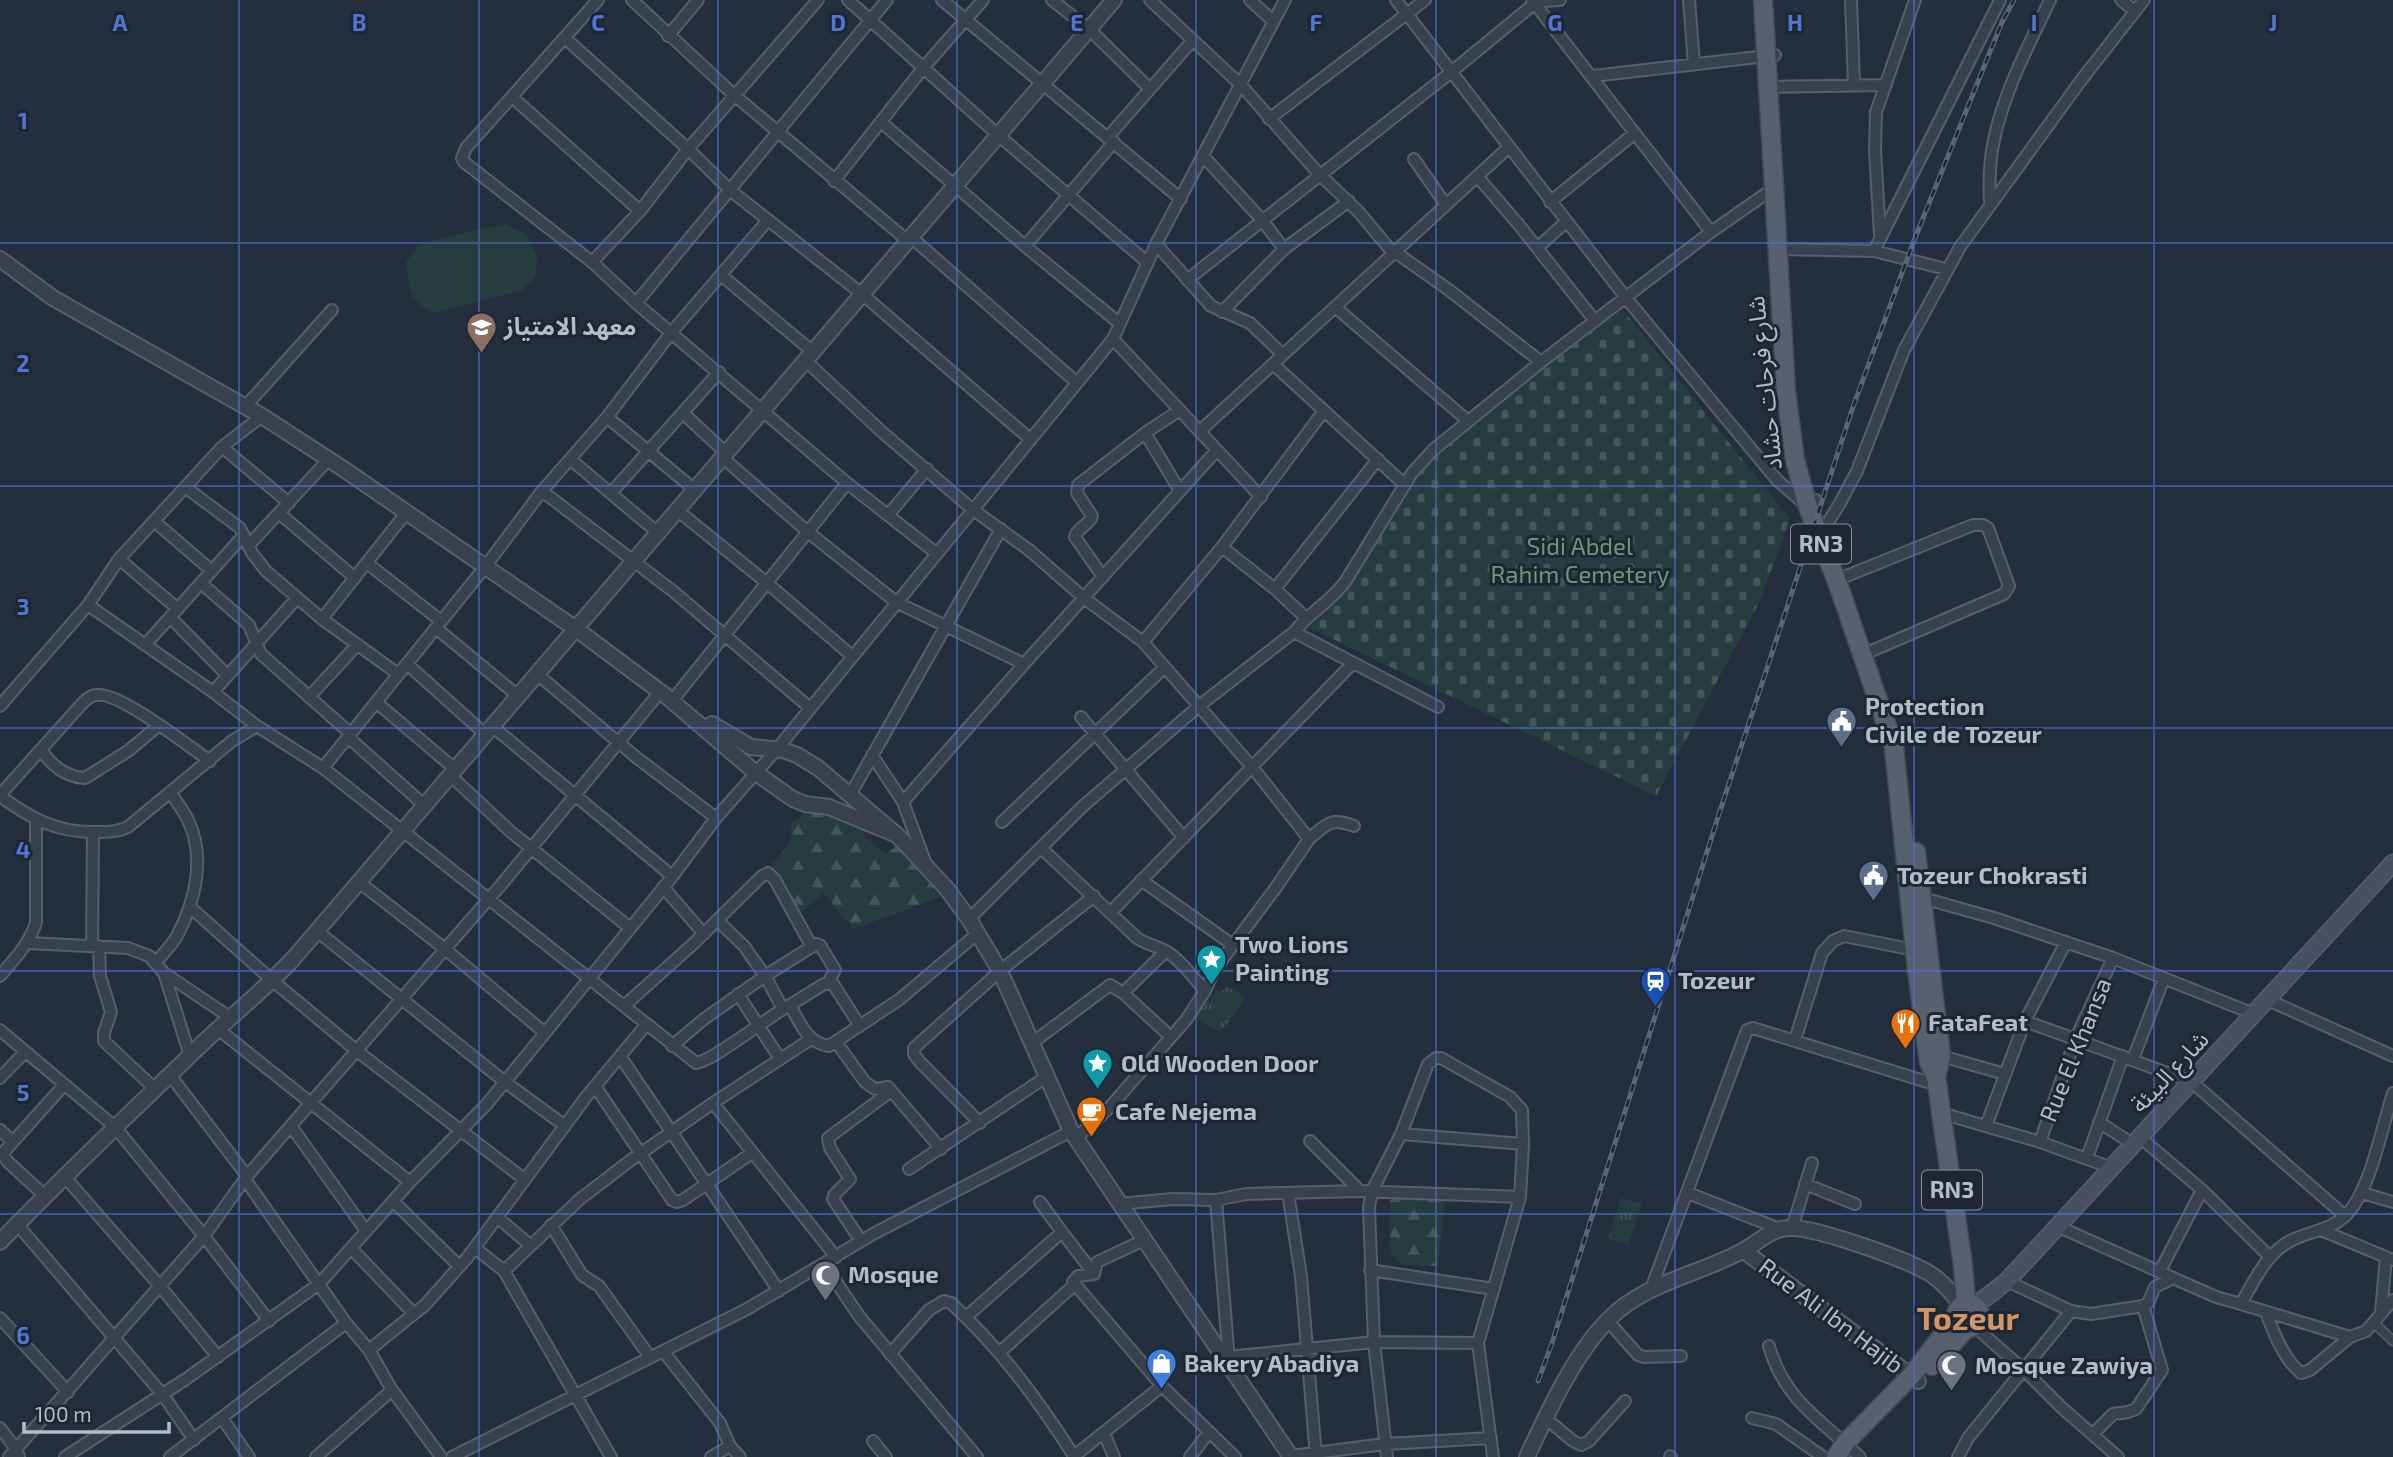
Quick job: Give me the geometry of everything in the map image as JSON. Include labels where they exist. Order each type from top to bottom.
[{"type":"main road","name":"شارع فرحات حشاد","points":[[1763,0],[1773,87],[1788,413],[1795,460],[1839,587],[1866,653]]},
{"type":"main road","name":"شارع فرحات حشاد","points":[[1770,55],[1772,0]]},
{"type":"main road","name":"شارع فرحات حشاد","points":[[1821,530],[1844,577],[1894,747],[1916,897],[1930,1062],[1941,1113],[1963,1266],[1967,1314]]},
{"type":"main road","name":"شارع البيئة","points":[[1967,1314],[2007,1281],[2393,863]]},
{"type":"main road","name":"شارع فرحات حشاد","points":[[1916,897],[1915,950],[1924,970],[1941,1056],[1936,1081]]},
{"type":"main road","points":[[1848,1452],[1967,1314]]},
{"type":"street","points":[[598,0],[466,148],[462,158],[464,162],[592,261],[671,333],[848,483],[936,553]]},
{"type":"street","points":[[632,0],[734,95],[834,181],[909,239],[1076,382]]},
{"type":"street","points":[[668,36],[698,0]]},
{"type":"street","points":[[592,261],[640,211],[688,149],[818,0]]},
{"type":"street","points":[[848,0],[998,135],[1148,263]]},
{"type":"street","points":[[636,303],[887,0]]},
{"type":"street","points":[[942,0],[1181,199]]},
{"type":"street","points":[[834,181],[924,67],[983,0]]},
{"type":"street","points":[[1052,0],[1089,29],[1150,89]]},
{"type":"street","points":[[194,1440],[163,1395],[115,1338],[6,1231],[218,1029],[273,981],[1114,0]]},
{"type":"street","points":[[1150,0],[1241,85],[1319,174],[1349,201],[1384,244],[1450,290],[1541,362]]},
{"type":"street","points":[[1250,0],[1273,20]]},
{"type":"street","points":[[65,1457],[163,1395],[319,1284],[410,1182],[462,1132],[505,1082],[716,818],[777,749],[1113,339],[1156,244],[1285,0]]},
{"type":"street","points":[[1396,0],[1626,298],[1777,480],[1812,504]]},
{"type":"street","points":[[1269,119],[1425,0]]},
{"type":"street","points":[[1187,280],[1537,1],[1560,0]]},
{"type":"street","points":[[1689,0],[1694,64]]},
{"type":"street","points":[[1851,0],[1854,84]]},
{"type":"street","points":[[1881,238],[1874,127],[1876,112],[1915,0]]},
{"type":"street","points":[[1874,251],[2000,0]]},
{"type":"street","points":[[1990,204],[1989,173],[1996,132],[2017,71],[2050,0]]},
{"type":"street","points":[[2121,0],[2135,11]]},
{"type":"street","points":[[1821,530],[1857,471],[1904,350],[1946,269],[2082,79],[2144,0]]},
{"type":"street","points":[[1537,1],[1711,232]]},
{"type":"street","points":[[565,38],[730,190],[862,294],[1030,439]]},
{"type":"street","points":[[1025,246],[1150,89],[1193,40]]},
{"type":"street","points":[[1593,76],[1770,55]]},
{"type":"street","points":[[1773,87],[1886,85]]},
{"type":"street","points":[[512,97],[640,211]]},
{"type":"street","points":[[881,122],[1119,323]]},
{"type":"street","points":[[1550,202],[1634,133]]},
{"type":"street","points":[[1200,431],[1509,147]]},
{"type":"street","points":[[1204,157],[1262,220],[1284,249]]},
{"type":"street","points":[[1414,159],[1446,205]]},
{"type":"street","points":[[1477,176],[1595,321]]},
{"type":"street","points":[[968,919],[1082,807],[1199,706],[1321,608],[1345,582],[1422,460],[1467,420],[1541,362],[1711,232],[1777,186]]},
{"type":"street","points":[[1223,312],[1284,249],[1349,201]]},
{"type":"street","points":[[323,768],[485,567],[542,491],[607,417],[671,333],[768,220]]},
{"type":"street","points":[[1537,248],[1566,222]]},
{"type":"street","points":[[1156,244],[1211,306],[1250,323],[1283,355]]},
{"type":"street","points":[[1781,250],[1874,251],[1946,269]]},
{"type":"street","points":[[0,259],[53,298],[262,416],[406,513],[576,629],[668,697],[756,774],[798,803],[830,807],[897,835]]},
{"type":"street","points":[[721,275],[809,356],[882,432],[972,509],[1029,550],[1084,598],[1143,642],[1253,768],[1309,839]]},
{"type":"street","points":[[1335,307],[1467,420]]},
{"type":"street","points":[[245,407],[332,310]]},
{"type":"street","points":[[1113,339],[1261,497]]},
{"type":"street","points":[[1273,364],[1405,485]]},
{"type":"street","points":[[611,493],[719,372]]},
{"type":"street","points":[[1103,577],[1075,537],[1091,516],[1077,493],[1078,485],[1180,410]]},
{"type":"street","points":[[1143,642],[1222,547],[1323,412]]},
{"type":"street","points":[[684,414],[724,455],[808,532],[896,602],[1024,664]]},
{"type":"street","points":[[0,706],[88,605],[119,559],[222,447],[262,416]]},
{"type":"street","points":[[607,417],[695,490]]},
{"type":"street","points":[[1146,433],[1180,491]]},
{"type":"street","points":[[222,447],[289,503]]},
{"type":"street","points":[[903,802],[1217,450]]},
{"type":"street","points":[[570,459],[658,533]]},
{"type":"street","points":[[1275,589],[1378,459]]},
{"type":"street","points":[[145,645],[212,571],[279,513],[328,460]]},
{"type":"street","points":[[888,515],[927,469]]},
{"type":"street","points":[[0,1428],[15,1454],[204,1236],[247,1176],[402,1000],[619,743],[668,697],[725,635],[848,483]]},
{"type":"street","points":[[185,487],[240,528],[266,570],[322,619],[398,674]]},
{"type":"street","points":[[542,491],[725,635],[809,707]]},
{"type":"street","points":[[677,510],[852,656]]},
{"type":"street","points":[[279,513],[355,578]]},
{"type":"street","points":[[322,619],[406,513]]},
{"type":"street","points":[[154,521],[212,571]]},
{"type":"street","points":[[1844,577],[1980,524],[1988,528],[2009,586],[2004,594],[1866,653]]},
{"type":"street","points":[[830,807],[846,792],[872,755],[1001,529]]},
{"type":"street","points":[[1222,547],[1275,589],[1306,618]]},
{"type":"street","points":[[119,559],[174,613],[228,675]]},
{"type":"street","points":[[367,563],[518,696]]},
{"type":"street","points":[[201,583],[249,625],[261,654],[425,805]]},
{"type":"street","points":[[213,692],[297,597]]},
{"type":"street","points":[[88,605],[257,726],[323,768],[589,978],[646,1025],[672,1046],[691,1061],[702,1062],[757,1025],[828,983],[835,970],[820,945],[812,947],[704,1018],[672,1046]]},
{"type":"street","points":[[1294,632],[1438,706]]},
{"type":"street","points":[[309,697],[357,645]]},
{"type":"street","points":[[1110,913],[1353,663]]},
{"type":"street","points":[[407,664],[489,730],[576,794],[672,876]]},
{"type":"street","points":[[1002,822],[1166,667]]},
{"type":"street","points":[[537,674],[619,743],[716,818]]},
{"type":"street","points":[[210,761],[122,701],[98,694],[91,696],[79,707],[0,795],[36,820],[66,831],[113,832],[128,827],[210,761],[232,741],[257,726]]},
{"type":"street","points":[[668,697],[743,743],[759,749],[777,749],[803,758],[897,835],[927,867],[978,933],[1000,971],[1073,1134],[1291,1457],[1385,1444],[1491,1438]]},
{"type":"street","points":[[376,702],[531,848],[630,928]]},
{"type":"street","points":[[1081,717],[1184,838]]},
{"type":"street","points":[[41,749],[53,765],[85,778],[128,751],[158,726]]},
{"type":"street","points":[[872,755],[903,802],[927,867]]},
{"type":"street","points":[[156,962],[175,939],[190,906],[197,863],[195,840],[188,820],[170,792]]},
{"type":"street","points":[[0,976],[28,943],[36,922],[36,820]]},
{"type":"street","points":[[452,1457],[747,1310],[861,1241],[1073,1134],[1109,1108],[1186,1020],[1205,991],[1213,972],[1309,839],[1329,822],[1339,820],[1354,826]]},
{"type":"street","points":[[93,832],[96,946],[99,972],[111,1012],[104,1041],[156,1090]]},
{"type":"street","points":[[1041,848],[1145,944],[1166,951],[1181,963],[1205,991]]},
{"type":"street","points":[[624,1006],[768,873],[775,880],[812,947]]},
{"type":"street","points":[[1142,880],[1233,945]]},
{"type":"street","points":[[359,882],[445,949],[545,1033]]},
{"type":"street","points":[[663,887],[704,933]]},
{"type":"street","points":[[980,1124],[920,1062],[914,1054],[914,1048],[1000,971],[1094,896]]},
{"type":"street","points":[[1916,897],[1994,918],[2113,958],[2254,1014]]},
{"type":"street","points":[[190,906],[273,981],[357,1051],[524,1179]]},
{"type":"street","points":[[718,920],[744,946],[811,1039],[821,1045],[830,1046],[900,999],[978,933]]},
{"type":"street","points":[[317,931],[505,1082],[565,1126]]},
{"type":"street","points":[[1795,1040],[1822,953],[1833,941],[1844,936],[1915,950]]},
{"type":"street","points":[[1986,1126],[2025,1021],[2066,942]]},
{"type":"street","points":[[28,943],[136,949],[144,952],[164,973],[190,1056]]},
{"type":"street","points":[[1123,993],[1166,951]]},
{"type":"street","points":[[0,955],[10,964]]},
{"type":"street","name":"Rue El Khansa","points":[[2040,1142],[2075,1040],[2113,958]]},
{"type":"street","points":[[164,973],[231,1018]]},
{"type":"street","points":[[2087,1158],[2099,1122],[2164,978]]},
{"type":"street","points":[[828,983],[836,986],[860,1026]]},
{"type":"street","points":[[1032,1043],[1107,986],[1114,986],[1123,993],[1171,1037]]},
{"type":"street","points":[[738,994],[780,1059]]},
{"type":"street","points":[[2268,1000],[2393,1056]]},
{"type":"street","points":[[2025,1021],[2192,1082],[2345,1216]]},
{"type":"street","points":[[369,1350],[435,1295],[475,1248],[595,1086],[646,1025]]},
{"type":"street","points":[[1651,1289],[1745,1032],[1753,1028],[1936,1081]]},
{"type":"street","points":[[218,1029],[410,1182]]},
{"type":"street","points":[[0,1030],[115,1126],[269,1321]]},
{"type":"street","points":[[504,1271],[580,1199],[671,1132],[811,1039]]},
{"type":"street","points":[[836,1042],[865,1082],[871,1087],[888,1087],[941,1149]]},
{"type":"street","points":[[0,1078],[24,1052]]},
{"type":"street","points":[[621,1056],[779,1291]]},
{"type":"street","points":[[1941,1056],[2005,1074]]},
{"type":"street","points":[[1366,1191],[1401,1135],[1428,1064],[1436,1058],[1441,1058],[1520,1105],[1523,1144],[1520,1197],[1478,1343],[1493,1457]]},
{"type":"street","points":[[170,1075],[247,1176],[247,1182],[346,1323],[369,1350],[392,1390],[441,1457]]},
{"type":"street","points":[[909,1169],[980,1124],[1046,1077]]},
{"type":"street","points":[[45,1196],[3,1153],[64,1085]]},
{"type":"street","points":[[595,1086],[672,1200],[683,1200],[752,1153]]},
{"type":"street","points":[[861,1241],[834,1199],[834,1195],[850,1179],[830,1148],[828,1138],[891,1091]]},
{"type":"street","points":[[2241,1304],[2270,1257],[2291,1241],[2321,1230],[2345,1216],[2362,1193],[2393,1093]]},
{"type":"street","points":[[713,1103],[836,1257]]},
{"type":"street","points":[[1941,1113],[2040,1142],[2112,1168]]},
{"type":"street","points":[[2099,1122],[2137,1142],[2202,1190],[2270,1257]]},
{"type":"street","points":[[291,1126],[366,1231]]},
{"type":"street","points":[[0,1130],[12,1141]]},
{"type":"street","points":[[1401,1135],[1523,1144]]},
{"type":"street","points":[[1310,1141],[1366,1191],[1374,1342],[1387,1457]]},
{"type":"street","points":[[1527,1457],[1545,1418],[1581,1356],[1607,1320],[1629,1301],[1651,1289],[1744,1251],[1786,1228],[1812,1163]]},
{"type":"street","points":[[64,1176],[218,1357]]},
{"type":"street","points":[[1805,1184],[1855,1204]]},
{"type":"street","points":[[2160,1271],[2202,1190]]},
{"type":"street","points":[[1119,1204],[1172,1199],[1216,1200],[1246,1194],[1366,1191],[1520,1197]]},
{"type":"street","points":[[1288,1193],[1301,1276],[1316,1455]]},
{"type":"street","points":[[1688,1193],[1786,1228],[1848,1242],[1915,1266],[1934,1276],[1967,1314],[2061,1407],[2118,1457]]},
{"type":"street","points":[[2362,1193],[2393,1202]]},
{"type":"street","points":[[1216,1200],[1228,1357],[1233,1374]]},
{"type":"street","points":[[393,1201],[458,1266]]},
{"type":"street","points":[[1040,1202],[1094,1274]]},
{"type":"street","points":[[497,1217],[530,1245]]},
{"type":"street","points":[[551,1225],[582,1275],[599,1286],[650,1357]]},
{"type":"street","points":[[2057,1226],[2216,1297],[2350,1337]]},
{"type":"street","points":[[2321,1230],[2389,1258],[2381,1312]]},
{"type":"street","points":[[966,1317],[1062,1232]]},
{"type":"street","points":[[1094,1274],[1097,1262],[1144,1240]]},
{"type":"street","points":[[475,1248],[504,1271],[611,1457]]},
{"type":"street","points":[[352,1249],[414,1314]]},
{"type":"street","name":"Rue Ali Ibn Hajib","points":[[1744,1251],[1914,1378]]},
{"type":"street","points":[[824,1264],[859,1316],[977,1457]]},
{"type":"street","points":[[1370,1270],[1494,1289]]},
{"type":"street","points":[[999,1353],[1074,1285],[1078,1276],[1094,1274]]},
{"type":"street","points":[[2007,1281],[2071,1311],[2091,1314],[2143,1306],[2148,1303],[2155,1287],[2173,1278]]},
{"type":"street","points":[[1074,1285],[1162,1386],[1235,1457]]},
{"type":"street","points":[[2266,1313],[2275,1335],[2301,1373],[2310,1370],[2350,1337],[2361,1334],[2393,1300]]},
{"type":"street","points":[[890,1354],[929,1310],[940,1302],[951,1303],[999,1353],[1031,1392],[1074,1456],[1162,1386]]},
{"type":"street","points":[[2093,1434],[2113,1413],[2136,1409],[2162,1370],[2143,1306]]},
{"type":"street","points":[[1958,1457],[1968,1438],[2071,1311]]},
{"type":"street","points":[[0,1318],[68,1392]]},
{"type":"street","points":[[1607,1320],[1638,1355],[1681,1356]]},
{"type":"street","points":[[2374,1322],[2393,1340]]},
{"type":"street","points":[[174,1456],[346,1323]]},
{"type":"street","points":[[1228,1357],[1374,1342],[1478,1343]]},
{"type":"street","points":[[1769,1346],[1794,1397],[1848,1452]]},
{"type":"street","points":[[663,1351],[720,1423],[730,1446],[740,1457]]},
{"type":"street","points":[[316,1457],[392,1390]]},
{"type":"street","points":[[1545,1418],[1581,1445],[1589,1441],[1625,1401]]},
{"type":"street","points":[[222,1418],[249,1457]]},
{"type":"street","points":[[1752,1418],[1776,1424],[1822,1457]]},
{"type":"street","points":[[1190,1457],[1209,1432]]},
{"type":"street","points":[[1104,1433],[1114,1457]]},
{"type":"street","points":[[873,1441],[886,1457]]},
{"type":"street","points":[[711,1457],[730,1446]]},
{"type":"green space","points":[[505,224],[527,235],[537,256],[535,276],[522,290],[434,313],[419,303],[409,287],[406,262],[420,243]]},
{"type":"green space","name":"Sidi Abdel Rahim Cemetery","points":[[1613,308],[1623,310],[1790,519],[1760,601],[1656,796],[1310,628],[1422,460]]},
{"type":"green space","points":[[818,803],[870,825],[862,835],[887,854],[899,843],[943,896],[853,929],[824,893],[797,916],[771,866],[792,840],[790,824]]},
{"type":"green space","points":[[1227,987],[1246,997],[1221,1032],[1194,1018],[1216,991]]},
{"type":"green space","points":[[1407,1195],[1445,1200],[1438,1266],[1402,1265],[1390,1253],[1390,1200]]},
{"type":"green space","points":[[1621,1198],[1642,1204],[1628,1245],[1608,1239]]},
{"type":"railway","points":[[1538,1381],[1719,814],[1853,407],[1913,243],[2002,22],[2014,0]]},
{"type":"place","name":"معهد الامتياز","points":[[481,354]]},
{"type":"place","name":"Protection Civile de Tozeur","points":[[1842,748]]},
{"type":"place","name":"Tozeur Chokrasti","points":[[1874,903]]},
{"type":"place","name":"Two Lions Painting","points":[[1212,986]]},
{"type":"place","name":"Tozeur","points":[[1655,1008]]},
{"type":"place","name":"FataFeat","points":[[1905,1050]]},
{"type":"place","name":"Old Wooden Door","points":[[1098,1091]]},
{"type":"place","name":"Cafe Nejema","points":[[1092,1139]]},
{"type":"place","name":"Mosque","points":[[825,1302]]},
{"type":"place","name":"Bakery Abadiya","points":[[1161,1391]]},
{"type":"place","name":"Mosque Zawiya","points":[[1952,1393]]},
{"type":"district","name":"Tozeur","points":[[1968,1319]]}]
